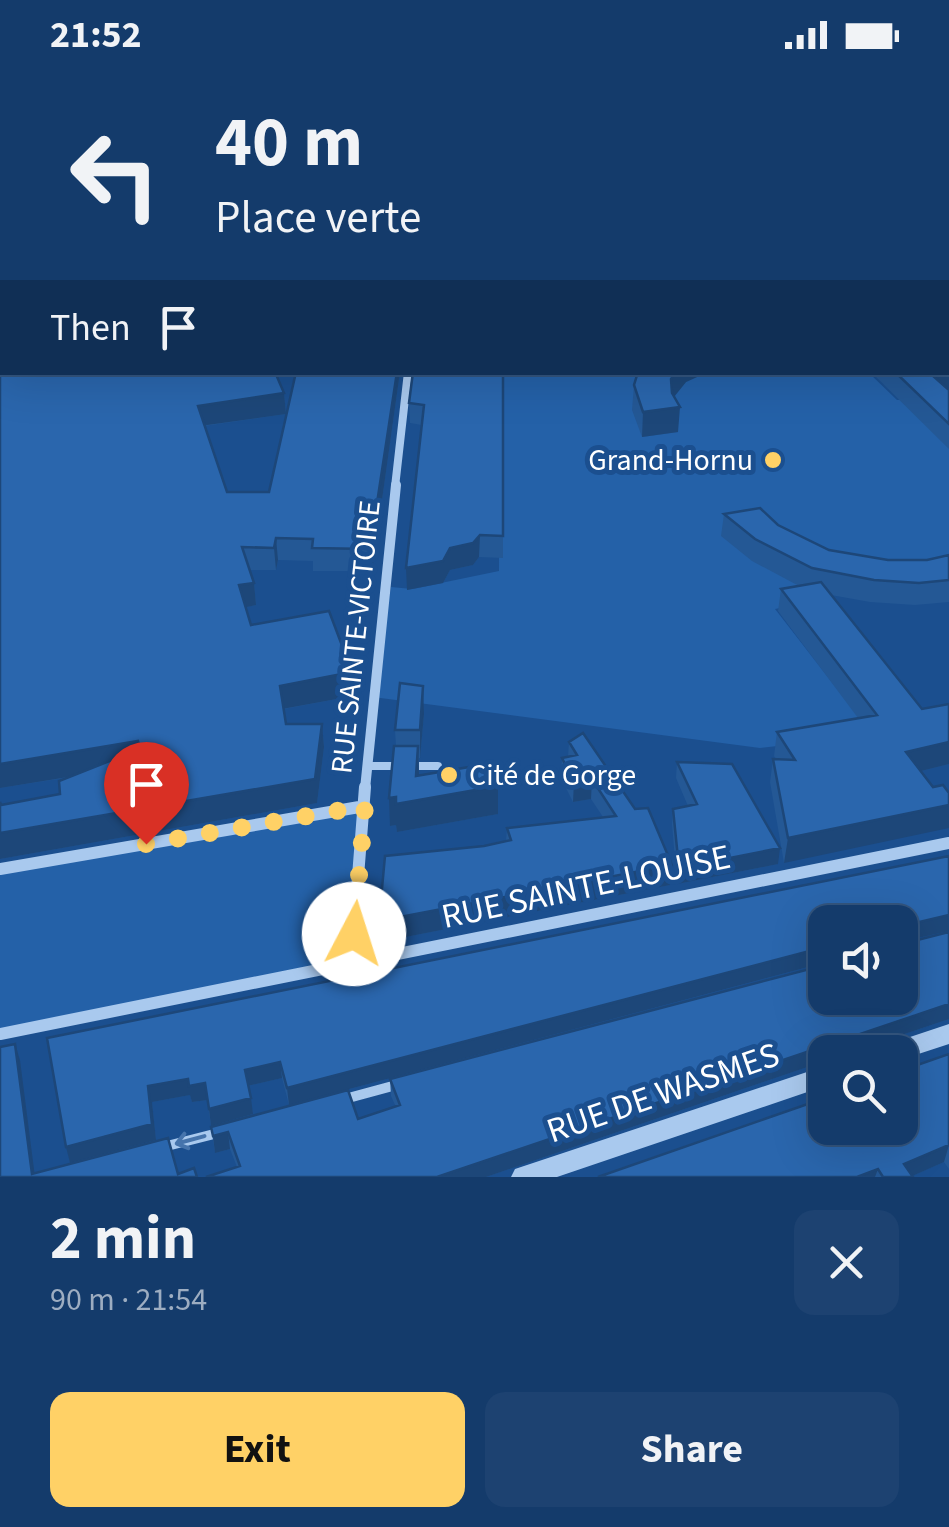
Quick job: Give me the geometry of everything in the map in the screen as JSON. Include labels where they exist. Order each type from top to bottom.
[{"type":"street","name":"RUE SAINTE-VICTOIRE","points":[[351,966],[408,375]]},
{"type":"street","points":[[0,869],[365,806]]},
{"type":"street","name":"RUE SAINTE-LOUISE","points":[[0,1034],[949,843]]},
{"type":"street","points":[[918,1044],[949,1034]]},
{"type":"street","name":"RUE DE WASMES","points":[[524,1177],[808,1082]]},
{"type":"lane","points":[[368,766],[438,766]]},
{"type":"lane","points":[[334,1102],[410,1082]]},
{"type":"lane","points":[[146,1152],[240,1127]]},
{"type":"shaded area","points":[[500,375],[871,375],[897,400],[949,397],[949,572],[860,575],[815,601],[775,609],[873,735],[760,748],[373,697],[391,587],[412,589],[499,571]]},
{"type":"shaded area","points":[[365,806],[351,966],[0,1034],[0,869]]},
{"type":"building","points":[[0,375],[276,375],[284,393],[198,406],[227,492],[269,492],[295,375],[397,375],[370,549],[312,548],[313,539],[276,538],[274,548],[242,547],[254,583],[239,585],[251,625],[329,611],[352,672],[280,686],[286,724],[322,724],[315,779],[0,833],[0,802],[1,805],[60,794],[59,781],[140,749],[138,741],[0,764]]},
{"type":"building","points":[[413,375],[503,375],[503,536],[480,535],[473,543],[450,548],[443,561],[406,568],[424,405],[409,403]]},
{"type":"building","points":[[637,375],[674,375],[672,393],[680,407],[643,412],[634,385]]},
{"type":"building","points":[[898,375],[941,375],[933,376],[949,390],[949,424]]},
{"type":"building","points":[[760,508],[778,525],[829,550],[888,560],[927,560],[949,555],[949,580],[874,580],[812,568],[755,539],[724,514]]},
{"type":"building","points":[[821,582],[922,709],[949,704],[949,742],[906,752],[933,787],[943,785],[949,793],[949,805],[788,838],[773,759],[795,760],[777,732],[877,715],[781,589]]},
{"type":"building","points":[[400,683],[423,686],[420,730],[395,730]]},
{"type":"building","points":[[583,733],[635,809],[648,808],[672,865],[379,921],[385,856],[484,846],[511,840],[507,828],[616,816],[592,779],[574,782],[562,758],[577,755],[569,742]]},
{"type":"building","points":[[394,746],[418,746],[416,776],[487,764],[498,786],[396,804],[396,797],[389,798]]},
{"type":"building","points":[[677,762],[732,764],[780,848],[679,868],[673,809],[697,804]]},
{"type":"building","points":[[949,856],[949,915],[918,922],[918,905],[808,905],[808,951],[287,1088],[280,1062],[245,1070],[251,1098],[209,1109],[205,1083],[189,1086],[188,1079],[148,1086],[152,1124],[66,1147],[47,1038]]},
{"type":"building","points":[[949,932],[949,1004],[918,1014],[918,940]]},
{"type":"building","points":[[808,969],[808,1015],[916,1015],[857,1035],[808,1035],[808,1052],[437,1177],[206,1177],[240,1166],[228,1132],[213,1136],[211,1127],[348,1090],[358,1119],[400,1105],[390,1079]]},
{"type":"building","points":[[15,1044],[32,1174],[168,1138],[178,1174],[194,1168],[197,1177],[0,1177],[0,1047]]},
{"type":"building","points":[[949,1054],[949,1145],[904,1164],[913,1177],[883,1177],[878,1169],[857,1177],[598,1177],[808,1104],[808,1145],[918,1145],[918,1065]]},
{"type":"place","name":"Grand-Hornu","points":[[773,460]]},
{"type":"place","name":"Cité de Gorge","points":[[449,775]]},
{"type":"route","points":[[146,844],[365,806],[354,934]]}]
